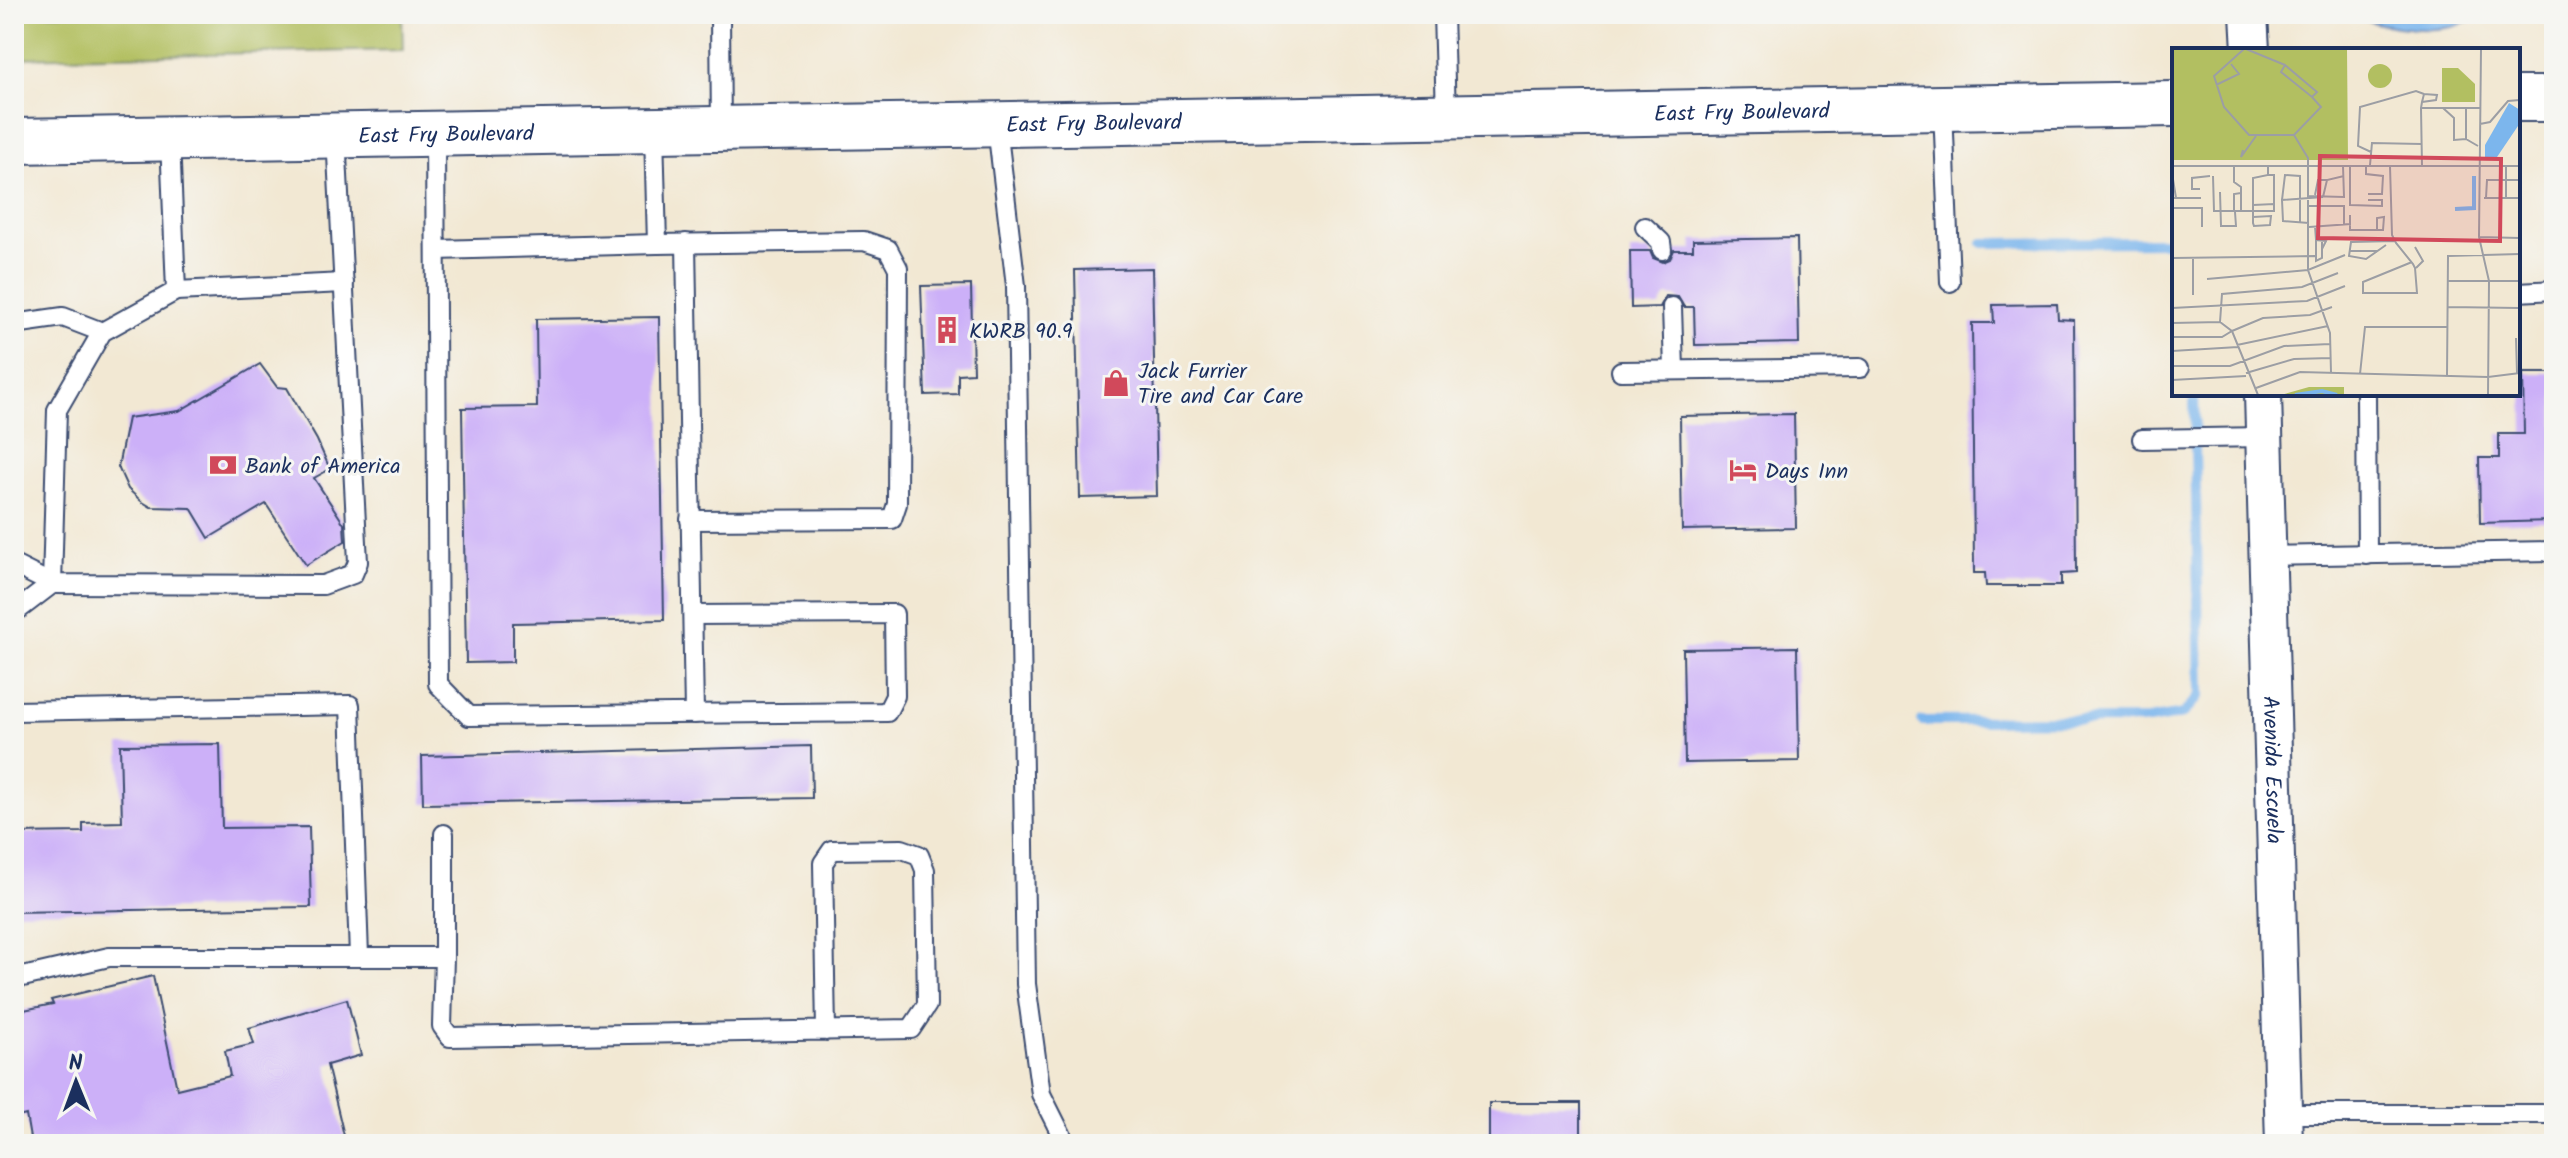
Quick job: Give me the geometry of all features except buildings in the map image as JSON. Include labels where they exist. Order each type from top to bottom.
[{"type":"main road","points":[[2520,99],[2554,99]]},
{"type":"main road","name":"East Fry Boulevard","points":[[14,141],[997,127],[1446,115],[2172,104]]},
{"type":"street","points":[[2249,14],[2251,48]]},
{"type":"street","name":"Avenida Escuela","points":[[2263,396],[2283,1129]]},
{"type":"lane","points":[[720,14],[721,131]]},
{"type":"lane","points":[[1443,14],[1446,115]]},
{"type":"lane","points":[[1943,108],[1950,282]]},
{"type":"lane","points":[[997,127],[1016,286],[1026,984],[1041,1094],[1066,1144]]},
{"type":"lane","points":[[654,132],[657,244]]},
{"type":"lane","points":[[435,135],[438,684],[469,716],[887,712],[895,696],[894,614],[693,615]]},
{"type":"lane","points":[[14,565],[52,584],[323,585],[353,574],[358,562],[336,136]]},
{"type":"lane","points":[[170,139],[176,291]]},
{"type":"lane","points":[[1645,227],[1661,242],[1662,250]]},
{"type":"lane","points":[[436,250],[864,241],[888,249],[898,268],[897,504],[892,519],[690,520]]},
{"type":"lane","points":[[686,243],[694,714]]},
{"type":"lane","points":[[52,584],[57,410],[102,332],[176,291],[344,283]]},
{"type":"lane","points":[[2520,292],[2554,290]]},
{"type":"lane","points":[[1672,307],[1674,370]]},
{"type":"lane","points":[[14,324],[63,317],[102,332]]},
{"type":"lane","points":[[1621,371],[1860,368]]},
{"type":"lane","points":[[2366,396],[2367,555]]},
{"type":"lane","points":[[2142,439],[2264,437]]},
{"type":"lane","points":[[2267,556],[2554,551]]},
{"type":"lane","points":[[14,613],[52,584]]},
{"type":"lane","points":[[14,711],[350,705],[359,956]]},
{"type":"lane","points":[[444,834],[442,1026],[450,1037],[826,1031],[911,1029],[921,1019],[927,1005],[925,870],[919,855],[902,849],[832,850],[823,863],[826,1031]]},
{"type":"lane","points":[[14,979],[109,957],[444,957]]},
{"type":"lane","points":[[2283,1129],[2554,1114]]},
{"type":"green space","points":[[14,14],[402,14],[403,50],[14,58]]},
{"type":"water","points":[[2342,14],[2479,14],[2450,27],[2412,29]]},
{"type":"waterway","points":[[1983,243],[2172,242]]},
{"type":"waterway","points":[[1922,721],[2149,720],[2183,714],[2200,695],[2194,396]]},
{"type":"place","name":"KWRB 90.9","points":[[947,330]]},
{"type":"place","name":"Jack Furrier Tire and Car Care","points":[[1116,383]]},
{"type":"place","name":"Bank of America","points":[[223,465]]},
{"type":"place","name":"Days Inn","points":[[1743,470]]}]
